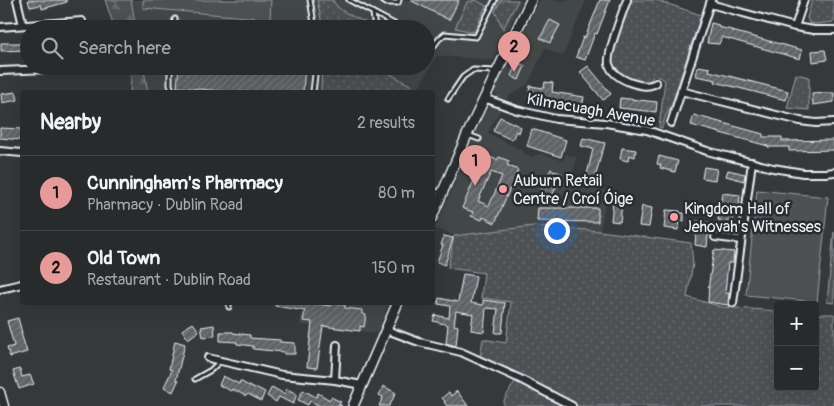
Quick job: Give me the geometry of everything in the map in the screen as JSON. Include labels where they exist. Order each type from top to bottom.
[{"type":"main road","points":[[435,210],[467,134],[531,0]]},
{"type":"main road","points":[[353,406],[397,305]]},
{"type":"street","points":[[17,0],[22,20]]},
{"type":"street","points":[[627,0],[609,54],[609,65],[616,74],[632,83],[648,86],[656,83]]},
{"type":"street","points":[[795,27],[804,0]]},
{"type":"street","points":[[671,123],[710,2],[795,27],[814,30],[834,30]]},
{"type":"street","points":[[0,27],[20,25]]},
{"type":"street","points":[[0,72],[20,71]]},
{"type":"street","points":[[681,91],[800,122],[834,122]]},
{"type":"street","name":"Kilmacuagh Avenue","points":[[484,98],[517,110],[556,119],[647,130],[707,151],[773,168],[803,173],[834,172]]},
{"type":"street","points":[[0,151],[20,153]]},
{"type":"street","points":[[733,303],[752,162]]},
{"type":"street","points":[[715,237],[741,240]]},
{"type":"street","points":[[0,289],[20,284]]},
{"type":"street","points":[[386,330],[419,342],[461,352],[518,378],[572,406]]},
{"type":"street","points":[[335,380],[337,345]]},
{"type":"street","points":[[208,358],[282,375],[335,380],[362,385]]},
{"type":"street","points":[[0,392],[4,406]]},
{"type":"lane","points":[[310,0],[313,20]]},
{"type":"lane","points":[[349,0],[387,20]]},
{"type":"lane","points":[[381,0],[386,3],[398,3],[399,0]]},
{"type":"lane","points":[[435,44],[445,34],[476,37],[495,0]]},
{"type":"lane","points":[[373,13],[374,20]]},
{"type":"lane","points":[[448,99],[463,77],[473,70],[497,71]]},
{"type":"lane","points":[[170,75],[172,90]]},
{"type":"lane","points":[[313,90],[315,75]]},
{"type":"lane","points":[[467,134],[479,139]]},
{"type":"lane","points":[[435,191],[442,194]]},
{"type":"lane","points":[[196,379],[211,370],[220,361]]},
{"type":"shaded area","points":[[131,0],[522,0],[493,60],[437,56],[435,59],[435,20],[134,20]]},
{"type":"shaded area","points":[[540,0],[586,0],[563,56],[545,48],[528,84],[504,100],[499,99],[495,93],[496,87]]},
{"type":"shaded area","points":[[145,75],[426,75],[417,90],[148,90]]},
{"type":"shaded area","points":[[490,106],[500,110],[488,133],[524,151],[523,153],[534,157],[535,154],[539,155],[540,153],[563,161],[566,154],[577,157],[573,181],[580,185],[608,191],[600,231],[534,226],[454,236],[435,229],[484,114]]},
{"type":"shaded area","points":[[305,305],[388,305],[377,333],[300,325],[302,311]]},
{"type":"green space","points":[[105,0],[131,0],[134,20],[112,20]]},
{"type":"green space","points":[[143,0],[271,0],[270,19],[143,8]]},
{"type":"green space","points":[[317,0],[333,0],[342,10],[361,20],[321,20]]},
{"type":"green space","points":[[476,0],[486,6],[474,32],[455,28],[467,2]]},
{"type":"green space","points":[[501,0],[518,0],[503,29],[495,11]]},
{"type":"green space","points":[[630,0],[656,0],[701,15],[662,128],[659,127],[665,80],[654,75],[647,83],[632,80],[618,73],[612,65],[615,44]]},
{"type":"green space","points":[[812,0],[834,0],[834,22],[809,23],[807,18]]},
{"type":"green space","points":[[796,74],[809,77],[809,110],[787,108]]},
{"type":"green space","points":[[145,75],[148,90],[130,90],[131,76]]},
{"type":"green space","points":[[322,75],[392,75],[412,86],[410,90],[321,90]]},
{"type":"green space","points":[[757,190],[828,197],[817,301],[746,295]]},
{"type":"green space","points":[[533,226],[600,231],[691,243],[693,264],[687,297],[722,307],[774,311],[774,391],[819,391],[819,314],[834,314],[834,406],[577,406],[480,357],[483,339],[506,343],[511,302],[481,298],[484,273],[448,268],[454,236]]},
{"type":"green space","points":[[834,232],[834,303],[827,302]]},
{"type":"green space","points":[[515,381],[563,406],[505,406],[503,402]]},
{"type":"building","points":[[28,0],[66,0],[67,2],[42,9],[41,5],[30,7]]},
{"type":"building","points":[[410,0],[459,0],[449,20]]},
{"type":"building","points":[[600,0],[610,0],[597,34],[595,33],[585,60],[576,57],[583,37],[585,38]]},
{"type":"building","points":[[550,20],[560,25],[550,43],[540,38]]},
{"type":"building","points":[[711,23],[719,25],[718,27],[802,50],[800,59],[722,37],[719,44],[707,43]]},
{"type":"building","points":[[1,43],[20,43],[20,50],[1,51]]},
{"type":"building","points":[[825,50],[827,60],[813,62],[812,51]]},
{"type":"building","points":[[517,62],[525,66],[519,80],[511,76]]},
{"type":"building","points":[[588,66],[611,94],[603,100],[580,72]]},
{"type":"building","points":[[698,66],[710,68],[709,71],[788,91],[786,100],[696,76]]},
{"type":"building","points":[[178,75],[304,75],[303,90],[210,90],[177,87]]},
{"type":"building","points":[[545,82],[553,83],[552,92],[584,97],[582,107],[541,100],[543,97],[537,95],[535,99],[528,98],[530,86],[544,88]]},
{"type":"building","points":[[16,92],[18,100],[2,103],[1,94]]},
{"type":"building","points":[[834,93],[834,102],[813,105],[812,94]]},
{"type":"building","points":[[620,98],[657,102],[656,112],[619,108]]},
{"type":"building","points":[[694,115],[763,134],[763,137],[782,137],[782,141],[834,140],[834,150],[789,151],[789,147],[768,147],[691,125]]},
{"type":"building","points":[[500,117],[521,127],[519,133],[516,131],[512,140],[493,131]]},
{"type":"building","points":[[0,128],[20,129],[20,140],[0,138]]},
{"type":"building","points":[[532,129],[566,140],[561,157],[527,146]]},
{"type":"building","points":[[583,138],[605,143],[594,182],[586,179],[593,149],[581,146]]},
{"type":"building","points":[[622,148],[636,150],[635,157],[629,155],[628,161],[620,159]]},
{"type":"building","name":"Auburn Retail Centre / Croí Óige","points":[[485,155],[497,160],[499,157],[509,161],[507,165],[518,170],[495,223],[483,217],[482,220],[471,216],[473,212],[462,208]],"holes":[[[491,172],[502,176],[489,206],[478,201]]]},
{"type":"building","points":[[659,156],[678,161],[675,172],[660,168],[661,165],[657,164]]},
{"type":"building","points":[[704,167],[717,169],[715,180],[702,178]]},
{"type":"building","points":[[551,169],[562,174],[550,200],[539,195]]},
{"type":"building","points":[[728,170],[745,174],[744,181],[726,176]]},
{"type":"building","points":[[722,193],[740,195],[739,208],[735,208],[733,222],[718,220]]},
{"type":"building","points":[[613,202],[622,203],[620,222],[611,221]]},
{"type":"building","points":[[642,206],[652,208],[649,227],[639,226]]},
{"type":"building","points":[[538,208],[598,208],[598,222],[537,221]]},
{"type":"building","name":"Kingdom Hall of Jehovah's Witnesses","points":[[666,210],[684,213],[684,221],[679,220],[678,230],[664,228]]},
{"type":"building","points":[[697,221],[709,223],[707,247],[695,245]]},
{"type":"building","points":[[444,236],[453,238],[445,265],[437,262]]},
{"type":"building","points":[[714,250],[734,252],[733,263],[728,263],[725,293],[729,293],[728,305],[708,302]]},
{"type":"building","points":[[463,274],[476,276],[471,303],[483,305],[483,300],[505,303],[502,333],[495,333],[498,309],[486,308],[484,332],[471,330],[473,314],[456,311],[454,325],[458,326],[456,346],[446,343],[448,325],[433,321],[435,315],[449,318],[450,306],[438,304],[439,298],[458,302]]},
{"type":"building","points":[[345,305],[345,308],[362,310],[362,314],[366,315],[364,327],[360,326],[360,331],[323,326],[317,368],[307,367],[312,322],[303,321],[305,311],[275,306]]},
{"type":"building","points":[[18,318],[27,352],[10,357],[7,348],[14,346],[7,321]]},
{"type":"building","points":[[193,323],[199,331],[188,339],[182,330]]},
{"type":"building","points":[[214,325],[215,336],[203,337],[201,327]]},
{"type":"building","points":[[220,332],[233,332],[250,335],[250,338],[295,343],[295,354],[253,349],[253,346],[237,344],[237,342],[220,341]]},
{"type":"building","points":[[175,341],[185,344],[176,380],[178,381],[173,392],[164,387],[172,370],[169,369]]},
{"type":"building","points":[[20,369],[22,377],[30,375],[34,384],[19,389],[13,371]]},
{"type":"building","points":[[223,376],[239,384],[240,381],[254,389],[255,387],[265,392],[261,401],[248,394],[246,396],[219,385]]},
{"type":"building","points":[[383,386],[396,393],[389,406],[379,406],[383,397],[379,395]]},
{"type":"building","points":[[272,387],[284,394],[287,389],[297,394],[293,404],[279,397],[276,402],[267,396]]},
{"type":"building","points":[[303,390],[316,397],[318,393],[330,400],[331,397],[341,402],[339,404],[342,406],[320,406],[310,401],[308,405],[298,400]]},
{"type":"building","points":[[457,391],[468,406],[447,406],[444,402],[442,398],[449,392],[451,396]]},
{"type":"place","name":"Old Town","points":[[514,72]]},
{"type":"place","name":"Cunningham's Pharmacy","points":[[475,186]]},
{"type":"place","name":"Auburn Retail Centre / Croí Óige","points":[[503,189]]},
{"type":"place","name":"Kingdom Hall of Jehovah's Witnesses","points":[[674,217]]}]
